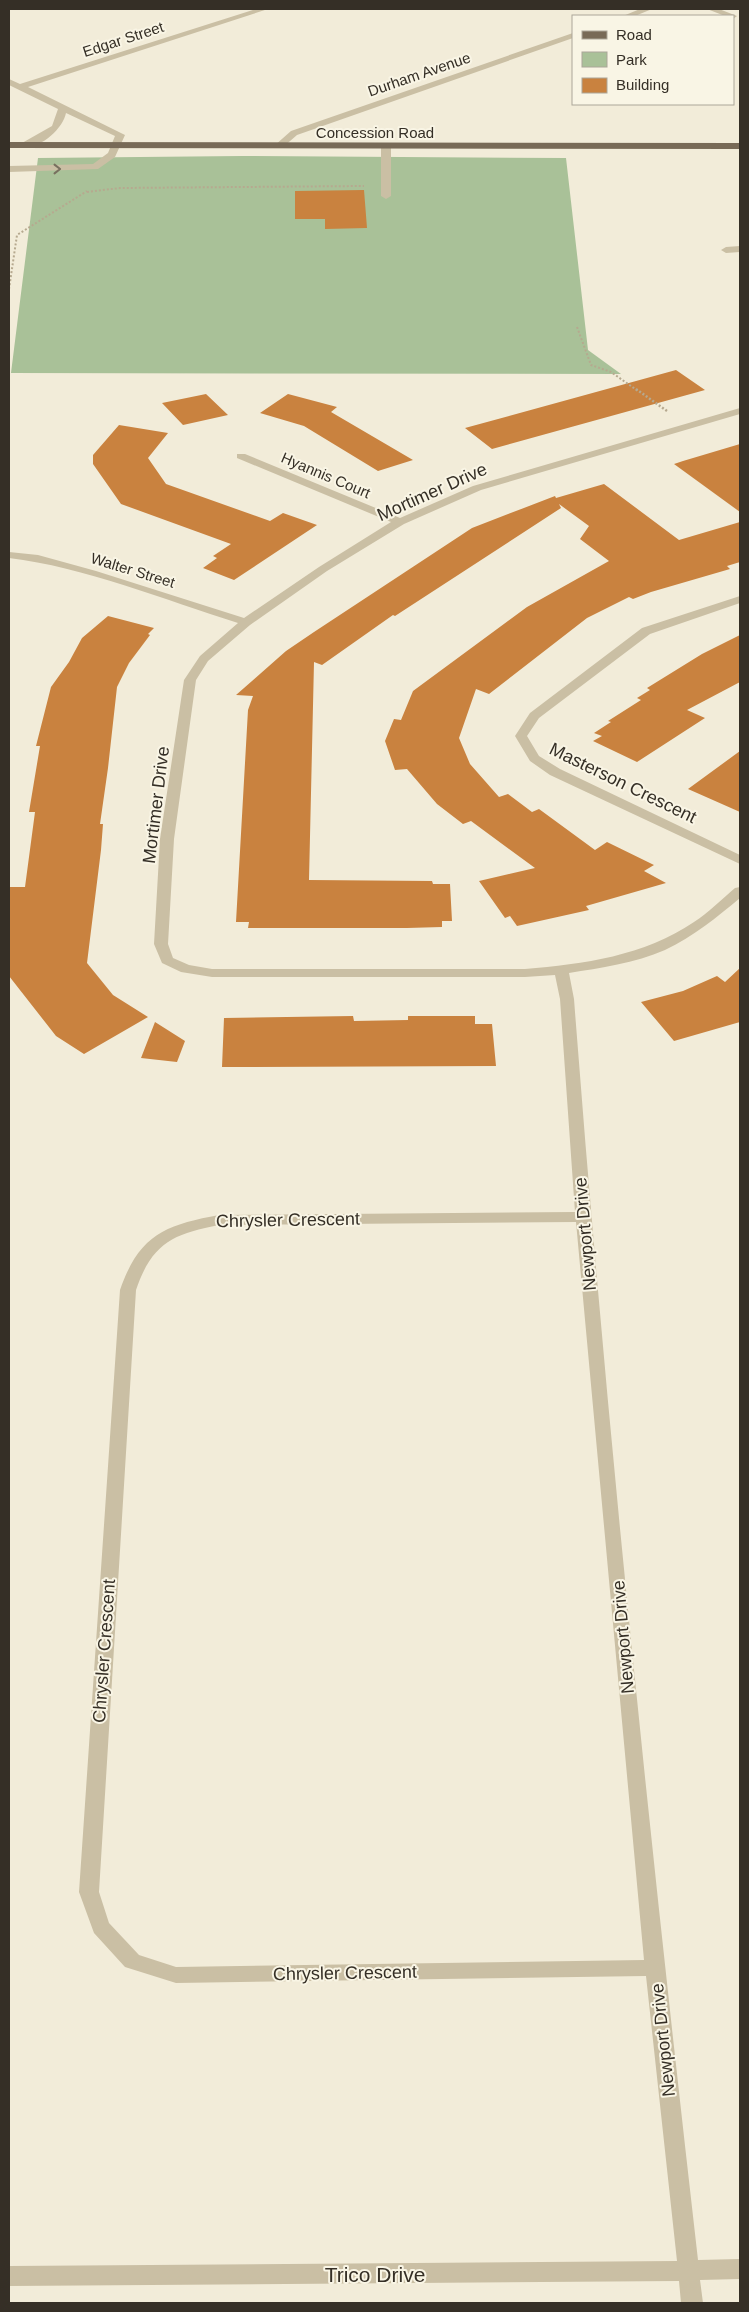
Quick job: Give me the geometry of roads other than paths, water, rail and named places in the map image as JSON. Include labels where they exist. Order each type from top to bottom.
[{"type":"main road","name":"Concession Road","points":[[9,145],[740,146]]},
{"type":"street","name":"Edgar Street","points":[[20,87],[264,9]]},
{"type":"street","points":[[630,15],[648,9]]},
{"type":"street","points":[[711,9],[730,15]]},
{"type":"street","name":"Durham Avenue","points":[[279,146],[294,133],[572,35]]},
{"type":"street","points":[[9,82],[120,135],[118,145],[107,162],[95,167],[9,170]]},
{"type":"street","points":[[25,145],[55,130],[61,122],[62,107]]},
{"type":"street","points":[[386,146],[386,196]]},
{"type":"street","points":[[726,250],[740,249]]},
{"type":"street","name":"Mortimer Drive","points":[[740,412],[477,488],[400,522],[323,569],[246,622],[204,659],[190,680],[167,839],[161,944],[167,960],[186,969],[212,973],[525,973],[561,970],[609,962],[660,947],[700,925],[740,891]]},
{"type":"street","name":"Hyannis Court","points":[[241,456],[400,522]]},
{"type":"street","name":"Walter Street","points":[[9,555],[38,558],[92,573],[246,622]]},
{"type":"street","name":"Masterson Crescent","points":[[740,599],[646,631],[534,716],[521,736],[534,758],[555,772],[740,860]]},
{"type":"street","name":"Newport Drive","points":[[561,970],[567,999],[583,1217],[654,1968],[692,2303]]},
{"type":"street","name":"Chrysler Crescent","points":[[583,1217],[219,1220],[195,1224],[168,1233],[148,1249],[134,1267],[128,1290],[89,1892],[101,1927],[132,1961],[176,1975],[654,1968]]},
{"type":"street","name":"Trico Drive","points":[[9,2276],[689,2272],[740,2269]]}]
